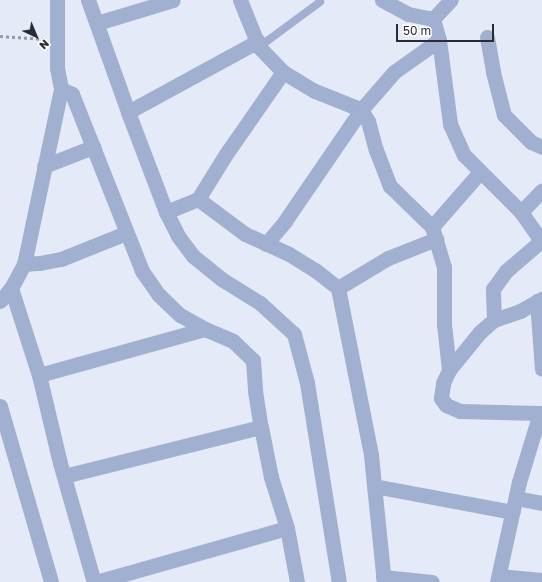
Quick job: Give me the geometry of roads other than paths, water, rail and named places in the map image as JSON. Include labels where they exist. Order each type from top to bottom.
[{"type":"street","points":[[0,301],[11,288],[24,264],[61,89],[57,68],[57,0]]},
{"type":"street","points":[[88,0],[166,212],[178,236],[192,256],[223,280],[260,303],[294,334],[308,390],[339,582]]},
{"type":"street","points":[[97,23],[173,0]]},
{"type":"street","points":[[240,0],[259,44],[283,72],[315,91],[360,110],[368,121],[376,150],[390,186],[434,233],[444,267],[444,324],[449,370]]},
{"type":"street","points":[[382,0],[408,14],[433,19]]},
{"type":"street","points":[[433,19],[451,0]]},
{"type":"street","points":[[433,19],[439,40],[450,124],[464,155],[521,212],[541,241],[506,270],[493,288],[494,320]]},
{"type":"street","points":[[487,37],[493,72],[504,115],[531,142],[542,147]]},
{"type":"street","points":[[266,244],[285,221],[360,110],[394,72],[439,40]]},
{"type":"street","points":[[128,112],[259,44]]},
{"type":"street","points":[[166,212],[198,199],[226,154],[283,72]]},
{"type":"street","points":[[61,89],[72,94],[142,271],[159,295],[180,315],[205,329],[233,341],[253,360],[255,391],[261,427],[271,477],[287,528],[297,582]]},
{"type":"street","points":[[44,166],[93,147]]},
{"type":"street","points":[[338,288],[434,233],[480,172]]},
{"type":"street","points":[[521,212],[542,190]]},
{"type":"street","points":[[198,199],[245,234],[315,270],[338,288],[371,455],[383,580],[432,582]]},
{"type":"street","points":[[24,264],[40,263],[60,259],[126,233]]},
{"type":"street","points":[[11,288],[39,375],[64,476],[95,582],[287,528]]},
{"type":"street","points":[[542,369],[540,300],[520,311],[494,320],[480,332],[449,370],[443,383],[441,398],[446,405],[460,411],[541,410],[515,505],[498,579],[542,580]]},
{"type":"street","points":[[39,375],[205,329]]},
{"type":"street","points":[[0,406],[51,582]]},
{"type":"street","points":[[64,476],[261,427]]},
{"type":"street","points":[[374,486],[515,505],[542,502]]},
{"type":"lane","points":[[259,44],[320,2]]}]
